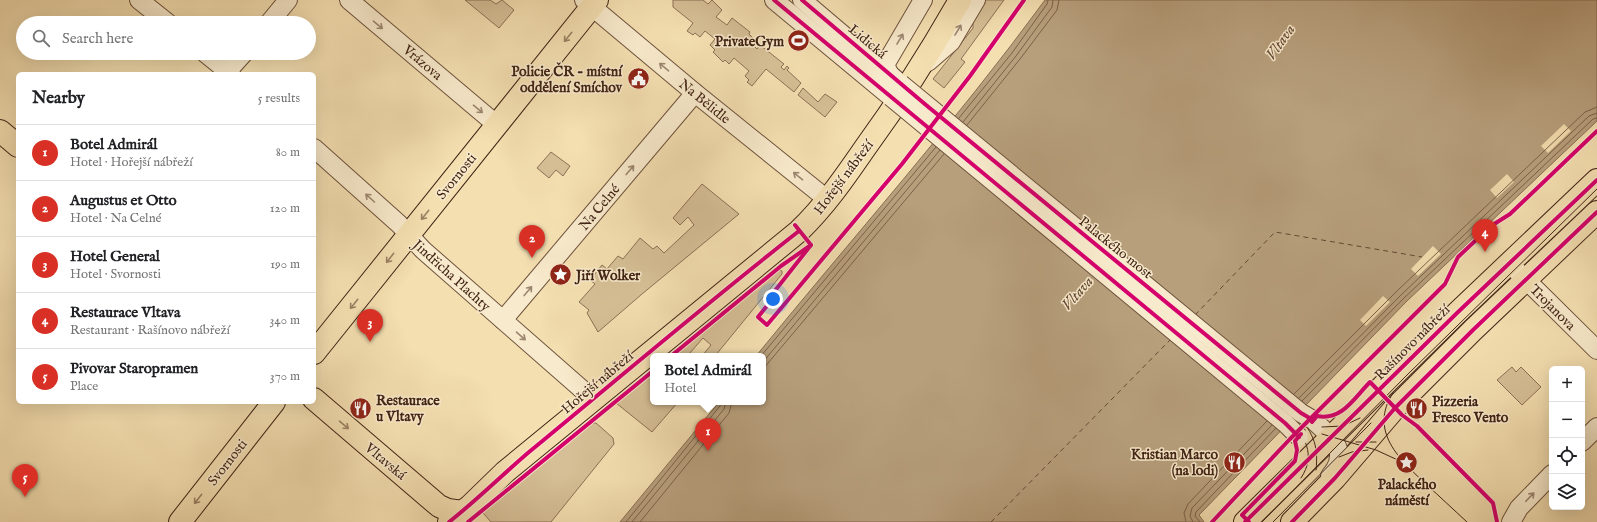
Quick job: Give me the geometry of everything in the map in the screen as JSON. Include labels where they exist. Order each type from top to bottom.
[{"type":"main road","name":"Hořejší nábřeží","points":[[456,517],[505,472],[799,231],[816,214],[828,200],[921,67],[960,0]]},
{"type":"main road","name":"Svornosti","points":[[316,351],[497,125],[591,2]]},
{"type":"main road","points":[[0,131],[16,144]]},
{"type":"main road","name":"Rašínovo nábřeží","points":[[1245,522],[1297,471],[1323,427],[1353,416],[1597,180]]},
{"type":"main road","points":[[1291,522],[1335,478],[1395,408],[1473,330],[1597,212]]},
{"type":"main road","name":"Vltavská","points":[[316,401],[439,506],[448,510],[456,517]]},
{"type":"main road","name":"Svornosti","points":[[180,522],[272,404]]},
{"type":"street","points":[[139,0],[159,16]]},
{"type":"street","points":[[275,16],[288,0]]},
{"type":"street","name":"Vrázova","points":[[349,0],[497,125]]},
{"type":"street","name":"Lidická","points":[[774,0],[894,84]]},
{"type":"street","name":"Lidická","points":[[802,0],[894,84]]},
{"type":"street","points":[[894,84],[885,65],[923,0]]},
{"type":"street","points":[[921,67],[951,42],[976,0]]},
{"type":"street","name":"Na Bělidle","points":[[591,2],[695,93],[828,200]]},
{"type":"street","points":[[213,60],[227,72]]},
{"type":"street","points":[[229,72],[238,60]]},
{"type":"street","name":"Palackého most","points":[[894,84],[1295,408],[1323,427]]},
{"type":"street","name":"Palackého most","points":[[894,84],[1285,423],[1299,437],[1302,448],[1302,459],[1297,471]]},
{"type":"street","name":"Na Celné","points":[[502,320],[695,93]]},
{"type":"street","name":"Jindřicha Plachty","points":[[316,150],[409,235],[423,250],[593,399]]},
{"type":"street","name":"Trojanova","points":[[1510,264],[1597,350]]},
{"type":"street","points":[[1291,522],[1339,464],[1339,454],[1323,427]]},
{"type":"street","points":[[1585,439],[1597,427]]},
{"type":"street","points":[[1511,522],[1519,508],[1549,477]]},
{"type":"shaded area","points":[[465,0],[490,0],[496,4],[502,0],[514,10],[499,28]]},
{"type":"shaded area","points":[[673,0],[703,0],[708,4],[712,0],[722,10],[716,17],[727,25],[732,18],[750,32],[749,34],[754,39],[751,43],[757,49],[760,45],[784,64],[781,67],[784,70],[787,66],[789,68],[787,70],[801,83],[794,92],[766,69],[752,86],[747,82],[749,80],[745,76],[749,71],[734,58],[729,64],[725,60],[723,62],[713,52],[715,50],[710,45],[715,39],[705,31],[700,37],[695,33],[693,35],[687,31],[693,23],[673,7]]},
{"type":"shaded area","points":[[985,0],[1004,0],[961,59],[965,62],[944,88],[933,79],[973,28],[973,20]]},
{"type":"shaded area","points":[[803,88],[818,102],[825,94],[837,102],[825,117],[798,95]]},
{"type":"shaded area","points":[[551,152],[570,166],[563,176],[556,170],[549,178],[537,168]]},
{"type":"shaded area","points":[[702,184],[739,214],[598,332],[587,313],[589,310],[579,302],[595,284],[590,280],[602,265],[607,269],[618,256],[623,259],[640,238],[653,249],[657,246],[664,253],[694,225],[688,217],[680,225],[673,218]]},
{"type":"shaded area","points":[[779,270],[782,271],[782,274],[717,353],[704,353],[711,345],[703,338],[690,353],[678,353]]},
{"type":"shaded area","points":[[1512,367],[1516,372],[1521,367],[1541,387],[1522,405],[1497,380]]},
{"type":"shaded area","points":[[650,375],[650,405],[675,405],[652,432],[616,403]]},
{"type":"shaded area","points":[[593,423],[596,423],[613,438],[614,444],[551,522],[491,522],[483,513],[485,510]]},
{"type":"water","name":"Vltava","points":[[1045,0],[1597,0],[1597,121],[1407,301],[1199,515],[1204,522],[620,522],[717,405],[766,405],[766,353],[758,353],[940,135],[1011,46]]},
{"type":"pier","points":[[1564,124],[1571,131],[1548,153],[1541,146]]},
{"type":"pier","points":[[1507,174],[1514,182],[1497,198],[1490,190]]},
{"type":"pier","points":[[1433,246],[1441,254],[1418,276],[1411,269]]},
{"type":"pier","points":[[1383,296],[1390,302],[1366,326],[1360,320]]},
{"type":"ferry route","points":[[1195,315],[1275,232],[1422,257]]},
{"type":"ferry route","points":[[991,522],[1170,340]]},
{"type":"tram line","points":[[1262,522],[1407,375],[1597,189]]},
{"type":"tram line","points":[[1393,393],[1386,407],[1384,420],[1390,444],[1406,465],[1467,522]]},
{"type":"tram line","points":[[1294,412],[1310,431],[1313,438],[1317,461],[1316,470]]},
{"type":"tram line","points":[[1289,418],[1304,439],[1307,446],[1308,461],[1301,478]]},
{"type":"tram line","points":[[1322,427],[1343,426],[1360,418]]},
{"type":"tram line","points":[[1273,522],[1371,423]]},
{"type":"tram line","points":[[1322,434],[1376,450],[1400,461]]},
{"type":"tram line","points":[[1356,442],[1376,442]]},
{"type":"tram line","points":[[1339,457],[1352,452],[1368,450]]},
{"type":"cycle path","points":[[774,0],[1285,423],[1299,437]]},
{"type":"cycle path","points":[[802,0],[926,105],[1301,413],[1313,420]]},
{"type":"cycle path","points":[[811,245],[770,297],[770,302],[758,317],[767,325],[902,164],[970,76],[1024,0]]},
{"type":"cycle path","points":[[1212,522],[1290,439],[1445,284],[1458,257],[1491,226],[1510,214],[1597,131]]},
{"type":"cycle path","points":[[1245,522],[1457,313],[1597,180]]},
{"type":"cycle path","points":[[1292,522],[1335,478],[1395,408],[1473,330],[1597,212]]},
{"type":"cycle path","points":[[675,353],[781,266],[811,245],[795,225]]},
{"type":"cycle path","points":[[449,522],[529,452],[799,231]]},
{"type":"cycle path","points":[[468,522],[650,373]]},
{"type":"cycle path","points":[[1312,422],[1317,416],[1326,417],[1341,412],[1370,382],[1402,415],[1417,426],[1493,503],[1497,522]]},
{"type":"cycle path","points":[[1249,522],[1242,515],[1295,461],[1297,450],[1295,441],[1301,434]]},
{"type":"place","name":"PrivateGym","points":[[799,41]]},
{"type":"place","name":"Policie ČR - místní oddělení Smíchov","points":[[638,79]]},
{"type":"place","name":"Restaurace Vltava","points":[[1485,252]]},
{"type":"place","name":"Augustus et Otto","points":[[532,258]]},
{"type":"place","name":"Jiří Wolker","points":[[560,275]]},
{"type":"place","name":"Hotel General","points":[[370,342]]},
{"type":"place","name":"Restaurace u Vltavy","points":[[361,408]]},
{"type":"place","name":"Pizzeria Fresco Vento","points":[[1417,409]]},
{"type":"place","name":"Botel Admirál","points":[[708,451]]},
{"type":"place","name":"Kristian Marco (na lodi)","points":[[1234,462]]},
{"type":"place","name":"Palackého náměstí","points":[[1407,462]]},
{"type":"place","name":"Pivovar Staropramen","points":[[25,497]]}]
